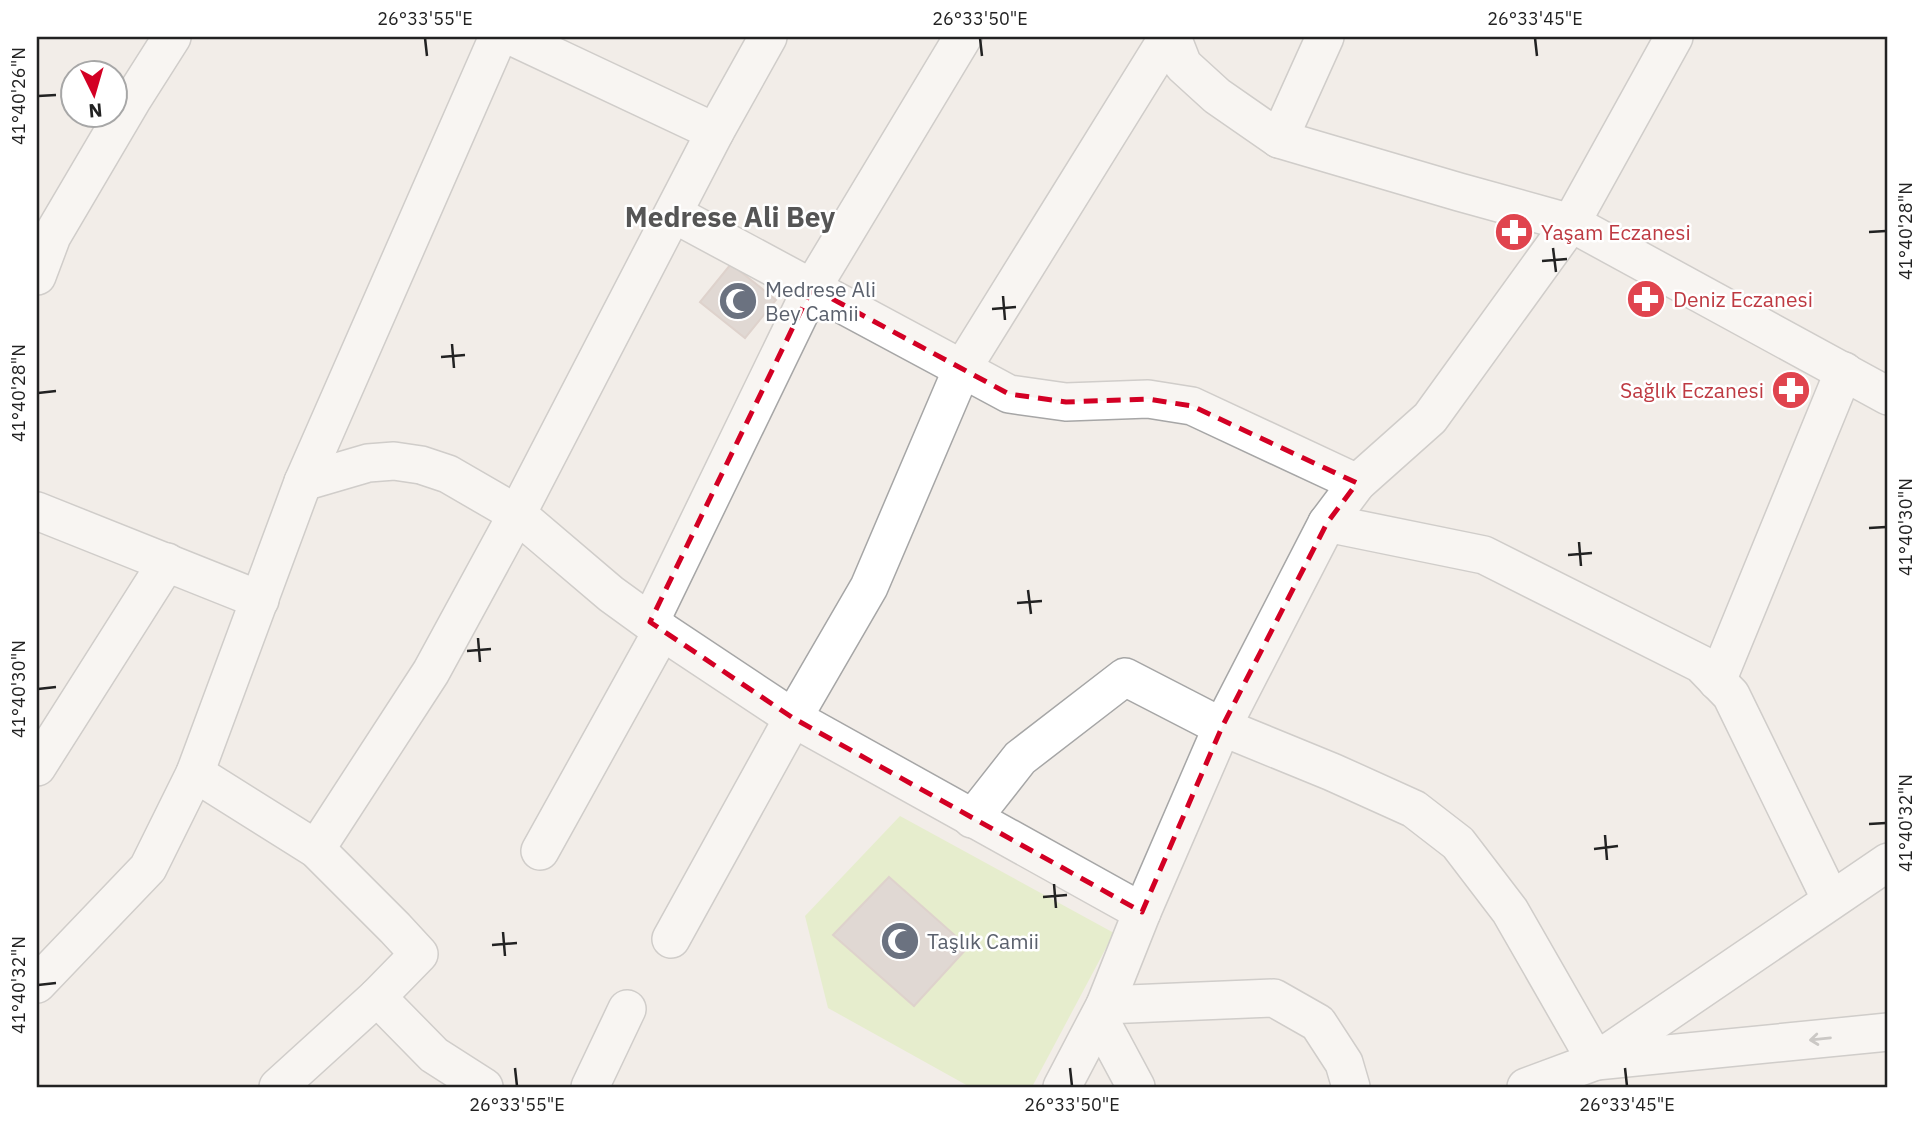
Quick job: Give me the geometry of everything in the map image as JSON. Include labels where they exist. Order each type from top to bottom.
[{"type":"street","points":[[37,276],[52,236],[172,37]]},
{"type":"street","points":[[37,984],[148,868],[195,773],[303,482],[498,37]]},
{"type":"street","points":[[513,37],[715,132]]},
{"type":"street","points":[[316,849],[431,672],[517,514],[715,132],[768,37]]},
{"type":"street","points":[[540,852],[656,627],[812,288],[963,37]]},
{"type":"street","points":[[1170,37],[1183,65],[1217,96],[1279,139],[1571,223],[1888,396]]},
{"type":"street","points":[[671,939],[869,587],[962,369],[1170,37]]},
{"type":"street","points":[[1279,139],[1325,37]]},
{"type":"street","points":[[1062,1087],[1102,1011],[1222,727],[1326,523],[1357,483],[1430,418],[1571,223],[1674,37]]},
{"type":"street","points":[[674,214],[1009,394],[1066,402],[1148,399],[1192,406],[1357,483]]},
{"type":"street","points":[[1717,681],[1844,371]]},
{"type":"street","points":[[303,482],[368,463],[394,461],[421,465],[448,474],[517,514],[611,594],[793,719],[1142,912]]},
{"type":"street","points":[[37,511],[260,600]]},
{"type":"street","points":[[1326,523],[1483,555],[1701,664],[1731,695],[1831,900]]},
{"type":"street","points":[[37,767],[167,562]]},
{"type":"street","points":[[972,819],[1020,758],[1125,677],[1222,727],[1414,809],[1458,843],[1510,911],[1596,1061]]},
{"type":"street","points":[[195,773],[316,849],[419,954],[377,997],[278,1087]]},
{"type":"street","points":[[1526,1087],[1596,1061],[1888,862]]},
{"type":"street","points":[[377,997],[434,1055],[484,1087]]},
{"type":"street","points":[[1102,1011],[1274,998],[1318,1023],[1344,1062],[1351,1087]]},
{"type":"street","points":[[590,1087],[627,1009]]},
{"type":"street","points":[[1102,1011],[1136,1087]]},
{"type":"street","points":[[1596,1061],[1888,1032]]},
{"type":"highlighted area","points":[[812,288],[1009,394],[1066,402],[1148,399],[1192,406],[1357,483],[1327,523],[1222,727],[1142,912],[793,718],[650,622]]},
{"type":"green space","points":[[900,816],[1114,933],[1032,1087],[970,1087],[828,1008],[805,916]]},
{"type":"building","name":"Medrese Ali Bey Camii","points":[[731,264],[776,300],[745,338],[700,302]]},
{"type":"building","name":"Taşlık Camii","points":[[889,877],[968,947],[914,1006],[833,935]]},
{"type":"place","name":"Yaşam Eczanesi","points":[[1514,232]]},
{"type":"place","name":"Deniz Eczanesi","points":[[1646,299]]},
{"type":"place","name":"Medrese Ali Bey Camii","points":[[738,301]]},
{"type":"place","name":"Sağlık Eczanesi","points":[[1791,390]]},
{"type":"place","name":"Taşlık Camii","points":[[900,941]]},
{"type":"district","name":"Medrese Ali Bey","points":[[730,216]]}]
